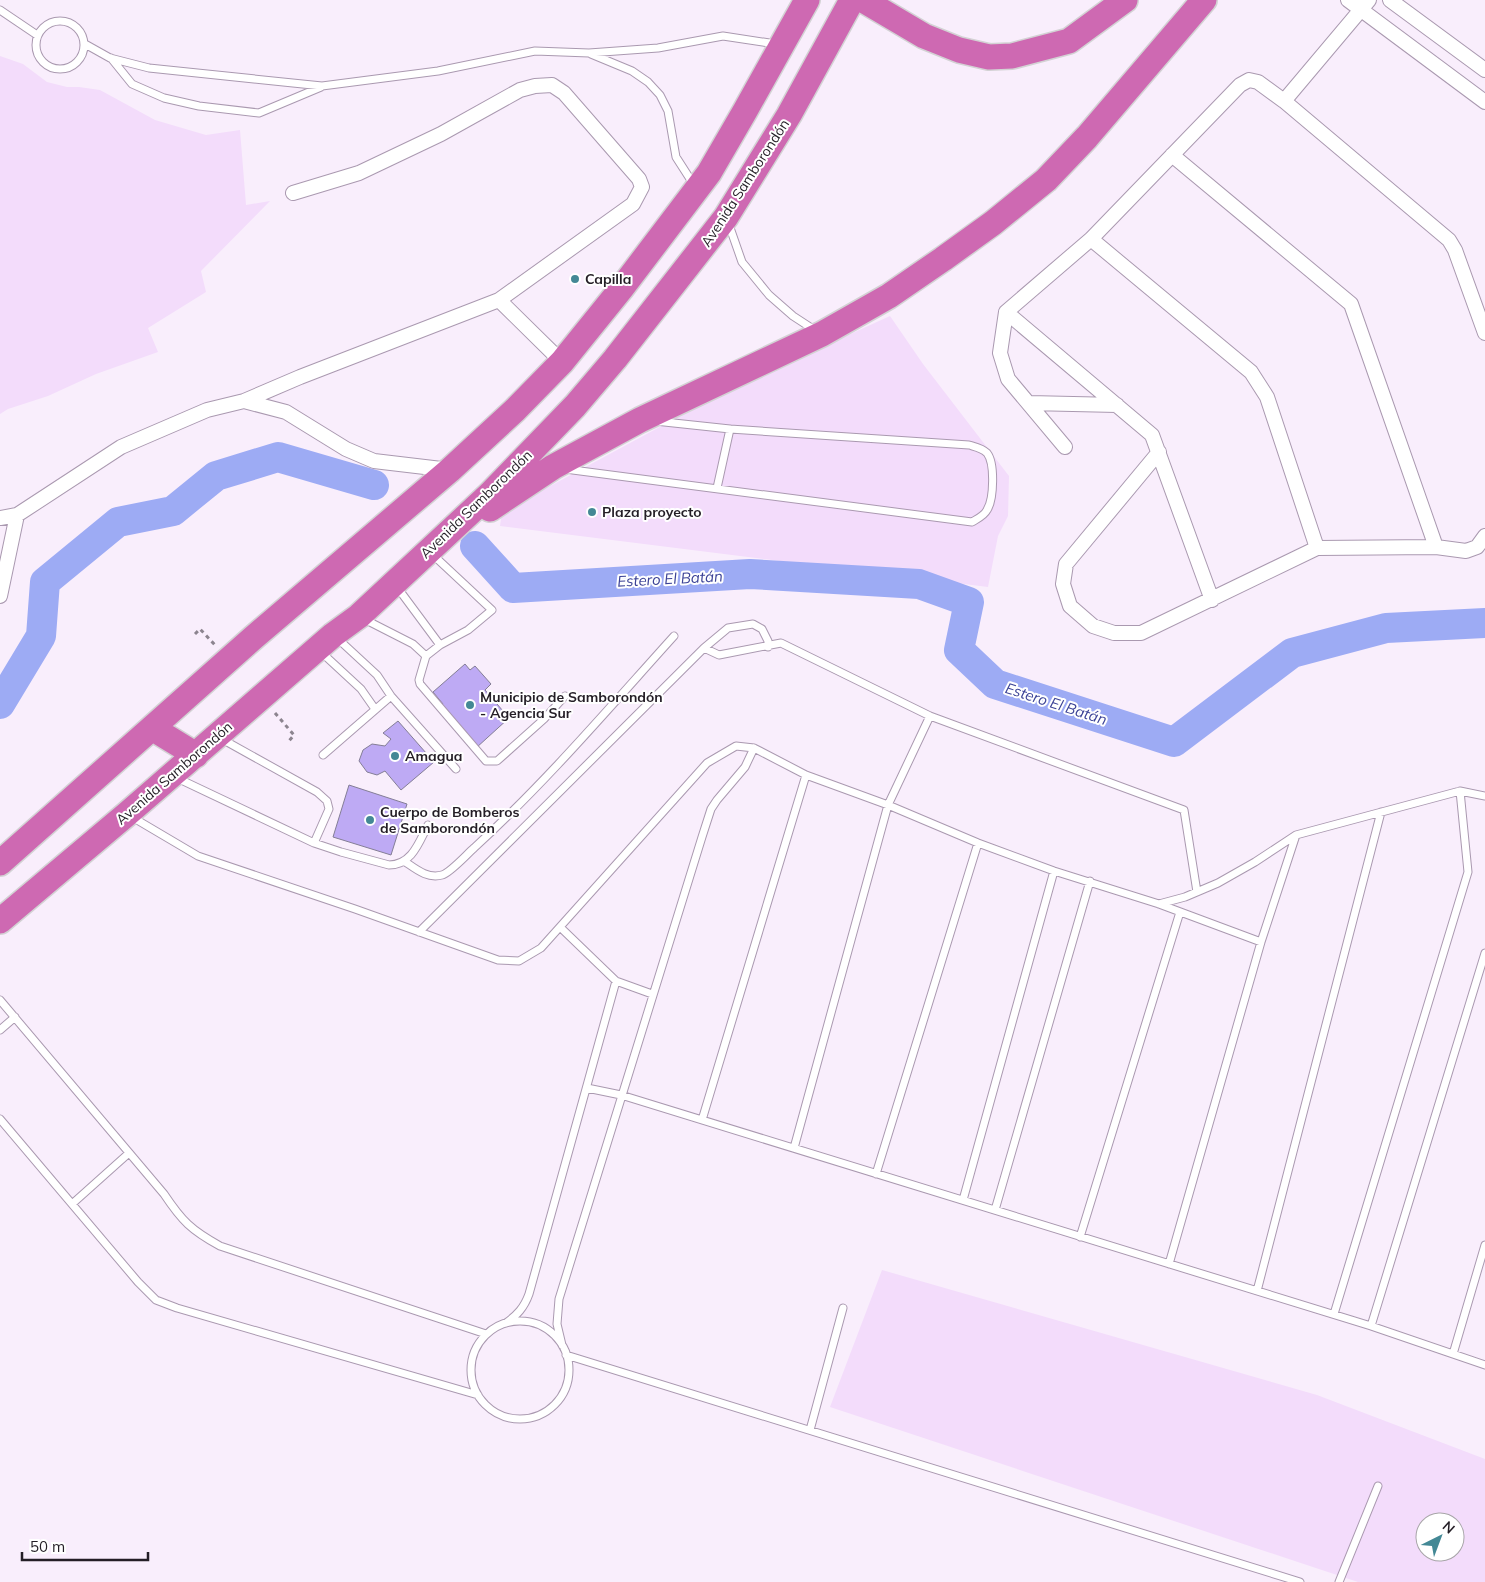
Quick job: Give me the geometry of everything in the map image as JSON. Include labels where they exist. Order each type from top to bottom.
[{"type":"highway","points":[[0,863],[253,638],[450,470],[515,410],[562,362],[621,289],[696,190],[745,112],[807,0]]},
{"type":"highway","name":"Avenida Samborondón","points":[[0,920],[172,776],[325,641],[359,616],[490,494],[574,406],[615,359],[726,217],[790,115],[852,0]]},
{"type":"highway","points":[[863,0],[892,9],[947,35],[992,44],[1043,37],[1066,27],[1090,12],[1104,0]]},
{"type":"highway","points":[[892,9],[924,36],[959,50],[989,57],[1012,56],[1070,41],[1125,0]]},
{"type":"highway","points":[[428,551],[553,467],[640,420],[822,334],[890,296],[943,260],[1046,180],[1087,137],[1204,0]]},
{"type":"highway","points":[[152,728],[196,755]]},
{"type":"street","points":[[1348,0],[1364,5],[1485,102]]},
{"type":"street","points":[[1390,0],[1485,70]]},
{"type":"street","points":[[1284,101],[1364,5]]},
{"type":"street","points":[[1065,447],[1008,379],[1000,353],[1006,312],[1091,239],[1240,85],[1249,80],[1258,82],[1284,101],[1449,240],[1455,250],[1485,333]]},
{"type":"street","points":[[0,518],[17,515],[121,447],[207,410],[244,401],[300,377],[499,300],[633,204],[642,187],[639,179],[564,93],[552,85],[535,86],[520,90],[442,134],[358,173],[293,193]]},
{"type":"street","points":[[1172,155],[1350,304],[1436,547]]},
{"type":"street","points":[[1091,239],[1251,372],[1266,397],[1317,548]]},
{"type":"street","points":[[499,300],[562,362]]},
{"type":"street","points":[[1006,312],[1152,434],[1212,600]]},
{"type":"street","points":[[244,401],[286,412],[346,449],[374,461],[450,470]]},
{"type":"street","points":[[1029,403],[1117,405]]},
{"type":"street","points":[[1159,452],[1066,564],[1063,584],[1070,606],[1093,626],[1114,633],[1141,632],[1212,600],[1317,548],[1436,547],[1466,551],[1477,547],[1485,536]]},
{"type":"street","points":[[0,596],[17,515]]},
{"type":"lane","points":[[0,10],[37,35]]},
{"type":"lane","points":[[64,20],[75,25],[82,34],[84,44],[82,55],[76,63],[66,68],[55,69],[45,64],[38,56],[35,46],[37,35],[43,26],[54,21],[64,20]]},
{"type":"lane","points":[[84,44],[110,58],[149,68],[322,86],[438,71],[535,51],[589,54],[658,48],[723,36],[782,44]]},
{"type":"lane","points":[[589,54],[632,71],[648,82],[660,95],[668,111],[676,156],[696,190]]},
{"type":"lane","points":[[110,58],[132,84],[164,98],[199,106],[260,113],[322,86]]},
{"type":"lane","points":[[726,217],[742,262],[770,295],[787,311],[822,334]]},
{"type":"lane","points":[[553,467],[972,522],[987,512],[991,501],[992,462],[988,454],[981,448],[969,445],[730,429],[640,420]]},
{"type":"lane","points":[[718,488],[730,429]]},
{"type":"lane","points":[[428,551],[492,610],[468,630],[440,644],[426,656],[420,676],[420,684],[486,761],[497,761],[544,719],[565,696]]},
{"type":"lane","points":[[394,583],[440,644]]},
{"type":"lane","points":[[359,616],[413,644],[426,656]]},
{"type":"lane","points":[[419,932],[704,648],[728,628],[753,624],[762,629],[768,641],[768,647]]},
{"type":"lane","points":[[404,861],[423,874],[432,876],[444,875],[556,768],[674,636]]},
{"type":"lane","points":[[325,641],[377,675],[391,696],[456,769]]},
{"type":"lane","points":[[325,641],[375,709]]},
{"type":"lane","points":[[704,648],[719,654],[768,647],[781,643],[930,716],[1184,810],[1197,892]]},
{"type":"lane","points":[[323,754],[391,696]]},
{"type":"lane","points":[[794,1148],[888,805],[930,716]]},
{"type":"lane","points":[[217,736],[317,792],[327,800],[329,809],[314,843]]},
{"type":"lane","points":[[127,814],[198,856],[498,960],[519,961],[541,948],[707,762],[736,746],[754,748],[806,775],[888,805],[978,843],[1054,871],[1159,904],[1261,942]]},
{"type":"lane","points":[[616,981],[530,1294],[517,1315],[486,1334],[480,1340],[470,1364],[474,1390],[478,1396],[490,1410],[514,1419],[527,1419],[539,1416],[560,1400],[566,1388],[569,1376],[566,1355],[556,1324],[559,1299],[652,994],[711,809],[745,767],[754,748]]},
{"type":"lane","points":[[702,1120],[806,775]]},
{"type":"lane","points":[[172,776],[314,843],[389,865],[397,865],[412,854],[428,825]]},
{"type":"lane","points":[[1159,904],[1218,883],[1255,862],[1296,835],[1460,791],[1485,796]]},
{"type":"lane","points":[[1334,1314],[1468,872],[1460,791]]},
{"type":"lane","points":[[1257,1291],[1381,812]]},
{"type":"lane","points":[[1169,1264],[1261,942],[1296,835]]},
{"type":"lane","points":[[876,1174],[978,843]]},
{"type":"lane","points":[[963,1200],[1054,871]]},
{"type":"lane","points":[[994,1210],[1090,881]]},
{"type":"lane","points":[[1080,1236],[1180,912]]},
{"type":"lane","points":[[560,927],[616,981],[652,994]]},
{"type":"lane","points":[[1371,1326],[1485,953]]},
{"type":"lane","points":[[0,1000],[164,1194],[179,1216],[196,1232],[220,1246],[486,1334]]},
{"type":"lane","points":[[0,1030],[15,1017]]},
{"type":"lane","points":[[587,1088],[621,1095],[1334,1314],[1485,1365]]},
{"type":"lane","points":[[0,1119],[138,1282],[156,1300],[177,1308],[478,1396]]},
{"type":"lane","points":[[72,1204],[129,1153]]},
{"type":"lane","points":[[1453,1354],[1485,1245]]},
{"type":"lane","points":[[810,1430],[844,1308]]},
{"type":"lane","points":[[506,1323],[525,1321],[538,1324],[549,1331],[562,1345]]},
{"type":"lane","points":[[566,1355],[1300,1582]]},
{"type":"lane","points":[[1339,1582],[1378,1486]]},
{"type":"path","points":[[195,634],[200,629]]},
{"type":"path","points":[[261,697],[294,735],[289,741]]},
{"type":"shaded area","points":[[0,56],[23,64],[47,82],[67,87],[100,90],[155,120],[206,135],[240,130],[246,205],[270,201],[201,271],[206,292],[148,328],[158,352],[96,374],[48,396],[8,409],[0,414]]},
{"type":"shaded area","points":[[890,316],[923,364],[1009,476],[1008,516],[998,536],[988,587],[500,526],[502,512],[732,388]]},
{"type":"shaded area","points":[[882,1270],[1317,1395],[1485,1459],[1485,1582],[1358,1582],[830,1407]]},
{"type":"building","name":"Municipio de Samborondón - Agencia Sur","points":[[465,664],[470,670],[475,666],[491,684],[485,690],[509,718],[476,748],[440,707],[443,704],[433,692]]},
{"type":"building","name":"Amagua","points":[[398,721],[434,762],[401,790],[385,771],[377,775],[367,772],[359,761],[363,750],[372,744],[385,746],[391,739],[383,733]]},
{"type":"building","name":"Cuerpo de Bomberos de Samborondón","points":[[349,785],[407,804],[391,855],[333,837]]},
{"type":"waterway","name":"Estero El Batán","points":[[0,704],[41,636],[45,582],[118,522],[173,511],[216,476],[278,457],[374,485]]},
{"type":"waterway","name":"Estero El Batán","points":[[475,546],[513,588],[750,574],[919,584],[969,602],[959,650],[995,684],[1174,742],[1292,653],[1386,628],[1485,623]]},
{"type":"place","name":"Capilla","points":[[575,279]]},
{"type":"place","name":"Plaza proyecto","points":[[592,512]]},
{"type":"place","name":"Municipio de Samborondón - Agencia Sur","points":[[470,705]]},
{"type":"place","name":"Amagua","points":[[395,756]]},
{"type":"place","name":"Cuerpo de Bomberos de Samborondón","points":[[370,820]]}]
